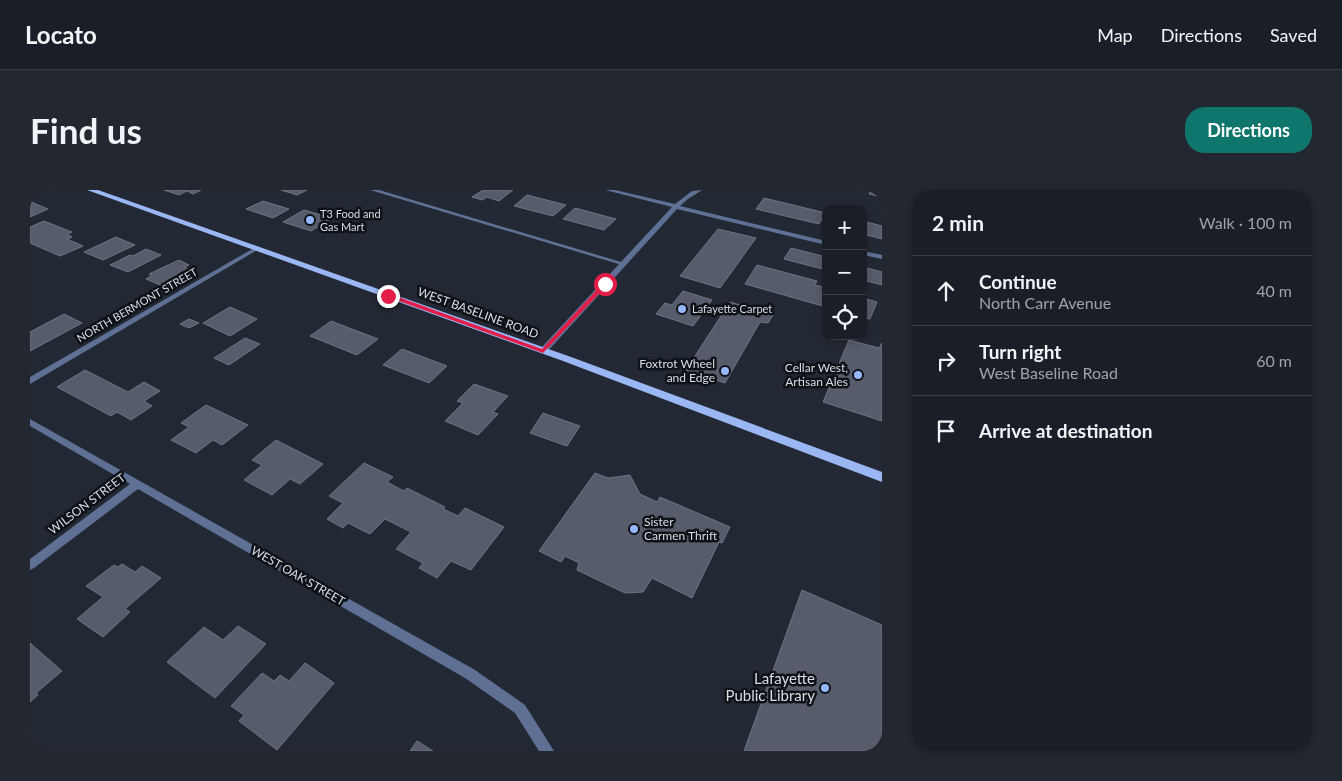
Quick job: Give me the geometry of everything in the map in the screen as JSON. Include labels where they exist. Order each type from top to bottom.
[{"type":"main road","name":"WEST BASELINE ROAD","points":[[91,190],[543,351],[882,477]]},
{"type":"street","points":[[373,190],[624,264]]},
{"type":"street","points":[[608,190],[822,243]]},
{"type":"street","points":[[543,351],[680,201],[692,192],[699,190]]},
{"type":"street","name":"NORTH BERMONT STREET","points":[[30,381],[256,249]]},
{"type":"street","points":[[867,254],[882,257]]},
{"type":"street","name":"WEST OAK STREET","points":[[30,422],[470,674],[520,709],[546,751]]},
{"type":"street","name":"WILSON STREET","points":[[30,565],[137,484]]},
{"type":"building","points":[[164,190],[201,190],[193,194],[187,191],[179,195]]},
{"type":"building","points":[[281,190],[307,190],[297,195]]},
{"type":"building","points":[[483,190],[513,190],[499,201],[487,197],[482,200],[472,197]]},
{"type":"building","points":[[871,190],[882,190],[882,197],[869,194]]},
{"type":"building","points":[[527,195],[566,205],[553,216],[514,206]]},
{"type":"building","points":[[764,198],[822,212],[822,219],[819,224],[756,209]]},
{"type":"building","points":[[263,201],[289,209],[273,218],[246,209]]},
{"type":"building","points":[[31,202],[48,209],[30,217]]},
{"type":"building","points":[[575,208],[616,219],[604,230],[563,219]]},
{"type":"building","points":[[304,210],[332,218],[311,231],[283,222]]},
{"type":"building","points":[[44,221],[72,232],[67,234],[72,237],[67,239],[83,246],[60,256],[30,243],[30,227]]},
{"type":"building","points":[[867,222],[882,226],[882,239],[867,235]]},
{"type":"building","points":[[718,229],[756,238],[720,288],[680,276]]},
{"type":"building","points":[[116,237],[135,245],[103,260],[84,252]]},
{"type":"building","points":[[791,248],[822,256],[822,269],[784,259]]},
{"type":"building","points":[[146,249],[161,255],[128,272],[110,265],[130,255],[133,256]]},
{"type":"building","points":[[179,260],[189,265],[184,267],[189,269],[160,285],[146,279],[152,275],[149,274]]},
{"type":"building","points":[[757,265],[817,281],[815,285],[822,287],[822,306],[745,284]]},
{"type":"building","points":[[867,268],[882,272],[882,285],[867,281]]},
{"type":"building","name":"Lafayette Carpet","points":[[683,291],[712,300],[693,326],[656,314],[665,303],[672,305]]},
{"type":"building","points":[[867,299],[877,302],[870,319],[867,319]]},
{"type":"building","points":[[730,302],[773,315],[768,323],[760,322],[725,383],[686,370]]},
{"type":"building","points":[[230,307],[257,319],[230,336],[203,323]]},
{"type":"building","points":[[64,314],[82,323],[30,351],[30,332]]},
{"type":"building","points":[[189,319],[199,323],[189,328],[180,324]]},
{"type":"building","points":[[331,321],[378,339],[357,355],[310,336]]},
{"type":"building","points":[[245,338],[260,344],[229,365],[214,358]]},
{"type":"building","name":"Cellar West, Artisan Ales","points":[[849,340],[879,348],[882,343],[882,421],[823,402]]},
{"type":"building","points":[[402,349],[447,366],[429,383],[383,365]]},
{"type":"building","points":[[85,370],[128,392],[144,382],[160,391],[144,401],[152,406],[131,420],[117,412],[111,416],[57,387]]},
{"type":"building","points":[[474,384],[508,396],[493,412],[498,414],[478,435],[445,421],[463,403],[457,401]]},
{"type":"building","points":[[206,405],[248,425],[222,445],[213,440],[196,453],[171,440],[189,427],[181,423]]},
{"type":"building","points":[[543,413],[580,426],[567,446],[530,433]]},
{"type":"building","points":[[276,440],[323,464],[300,484],[290,479],[272,495],[244,480],[262,465],[252,460]]},
{"type":"building","points":[[364,463],[393,477],[387,482],[404,491],[407,488],[445,507],[443,509],[458,516],[465,508],[504,527],[471,570],[451,561],[437,578],[419,568],[423,563],[396,549],[411,532],[385,519],[370,534],[348,523],[343,528],[327,519],[343,503],[329,496]]},
{"type":"building","points":[[595,473],[608,478],[630,475],[640,494],[657,502],[660,497],[730,527],[722,543],[719,542],[692,598],[652,578],[643,592],[625,593],[577,570],[579,563],[565,556],[561,562],[539,551]]},
{"type":"building","points":[[122,564],[135,572],[142,566],[161,578],[125,609],[130,612],[103,637],[77,619],[103,597],[86,586],[114,565],[118,567]]},
{"type":"building","name":"Lafayette Public Library","points":[[802,590],[882,625],[882,751],[744,751]]},
{"type":"building","points":[[238,626],[266,644],[215,698],[167,662],[204,627],[223,640]]},
{"type":"building","points":[[30,643],[62,671],[36,693],[38,695],[30,702]]},
{"type":"building","points":[[305,663],[334,683],[277,750],[239,721],[244,715],[231,706],[262,673],[274,681],[280,675],[289,681]]},
{"type":"building","points":[[417,741],[433,751],[410,751]]},
{"type":"place","name":"T3 Food and Gas Mart","points":[[310,220]]},
{"type":"place","name":"Lafayette Carpet","points":[[682,309]]},
{"type":"place","name":"Foxtrot Wheel and Edge","points":[[725,371]]},
{"type":"place","name":"Cellar West, Artisan Ales","points":[[858,375]]},
{"type":"place","name":"Sister Carmen Thrift","points":[[634,529]]},
{"type":"place","name":"Lafayette Public Library","points":[[825,688]]},
{"type":"route","points":[[388,296],[543,351],[605,284]]}]
